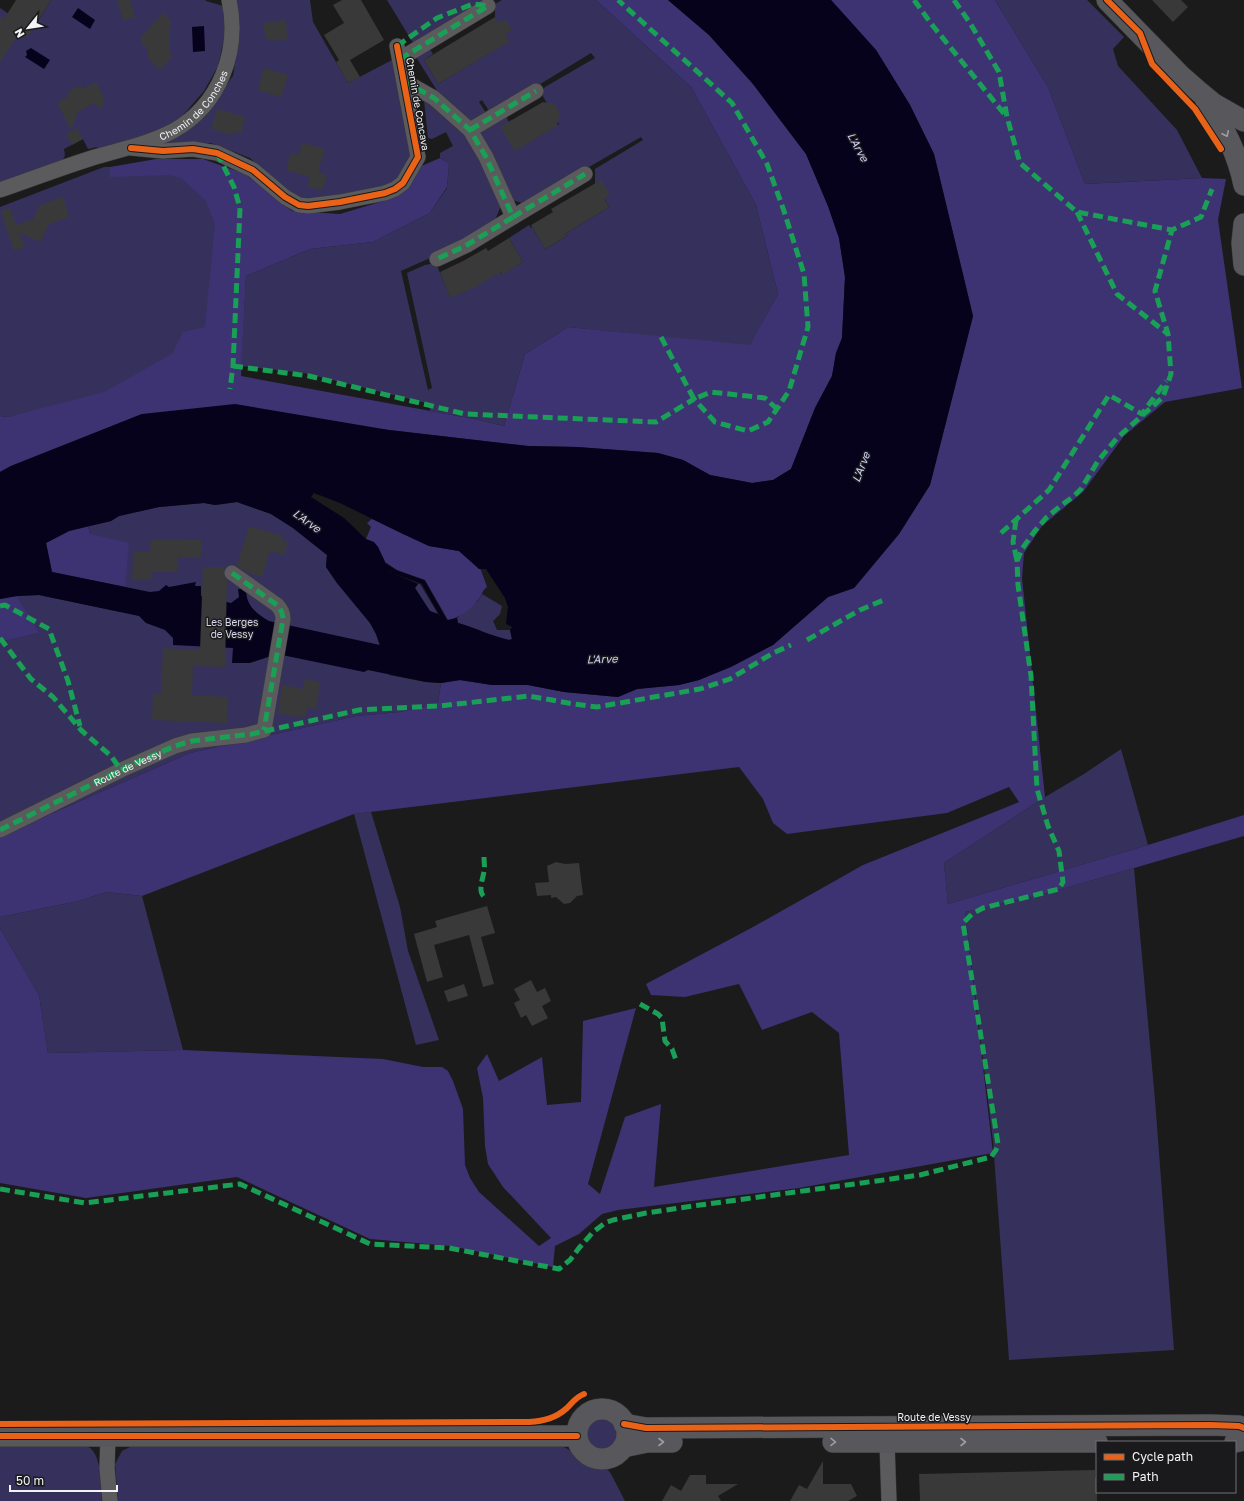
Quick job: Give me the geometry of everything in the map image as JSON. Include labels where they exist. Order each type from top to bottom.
[{"type":"street","name":"Chemin de Conches","points":[[0,190],[96,157],[131,148],[164,135],[183,124],[198,112],[217,88],[228,62],[231,43],[231,15],[229,0]]},
{"type":"street","points":[[1107,0],[1181,76],[1214,104],[1244,121]]},
{"type":"street","name":"Chemin de Concava","points":[[131,148],[163,151],[193,149],[217,153],[253,170],[285,197],[299,205],[308,206],[340,202],[385,193],[403,183],[418,157],[398,52],[488,6]]},
{"type":"street","points":[[404,81],[434,98],[470,130],[486,158],[512,217]]},
{"type":"street","points":[[1197,90],[1209,105],[1224,131],[1237,162],[1244,185]]},
{"type":"street","points":[[470,130],[536,92]]},
{"type":"street","points":[[437,259],[467,245],[585,174]]},
{"type":"street","points":[[1244,224],[1242,243],[1244,265]]},
{"type":"street","name":"Route de Vessy","points":[[0,830],[121,770],[175,746],[192,741],[246,734],[264,730],[277,657],[282,614],[279,607],[232,573]]},
{"type":"street","points":[[605,1410],[612,1412],[617,1415],[624,1424],[626,1439],[623,1447],[620,1452],[610,1458],[597,1459],[585,1453],[578,1442],[577,1430],[582,1419],[591,1412],[605,1410]]},
{"type":"street","name":"Route de Vessy","points":[[624,1424],[646,1428],[1096,1442]]},
{"type":"street","name":"Route de Vessy","points":[[623,1447],[647,1442],[1210,1425],[1239,1426],[1244,1428]]},
{"type":"street","points":[[887,1435],[889,1501]]},
{"type":"street","points":[[0,1436],[577,1436]]},
{"type":"street","points":[[108,1436],[107,1468],[110,1501]]},
{"type":"green space","points":[[51,0],[205,0],[223,6],[225,34],[218,66],[204,91],[183,115],[171,124],[135,139],[98,151],[97,147],[88,149],[83,139],[64,149],[65,155],[63,160],[0,183],[0,8],[24,24],[38,21]]},
{"type":"green space","points":[[236,0],[310,0],[313,22],[348,83],[394,59],[412,152],[402,176],[380,189],[302,200],[290,194],[250,158],[211,143],[191,143],[167,148],[166,142],[204,114],[233,76],[240,32]]},
{"type":"green space","points":[[387,0],[491,0],[415,46]]},
{"type":"green space","points":[[502,0],[596,0],[691,87],[756,205],[778,294],[750,346],[568,327],[525,354],[504,426],[430,411],[430,404],[304,373],[241,366],[246,276],[310,249],[373,242],[430,213],[447,188],[449,163],[440,158],[440,153],[453,146],[446,132],[432,139],[428,138],[424,100],[431,100],[467,133],[502,203],[493,225],[450,249],[401,271],[428,390],[432,388],[407,273],[425,265],[436,263],[450,297],[500,272],[502,274],[523,262],[509,238],[529,225],[531,228],[532,227],[545,249],[567,236],[565,234],[609,207],[595,183],[595,169],[643,140],[641,137],[575,175],[574,173],[522,203],[509,199],[478,134],[504,113],[509,122],[511,120],[526,144],[559,124],[541,93],[545,87],[595,58],[591,53],[491,114],[482,100],[479,102],[488,116],[474,124],[441,97],[416,57],[428,46],[433,54],[424,60],[438,84],[509,41],[495,17],[495,4]]},
{"type":"green space","points":[[995,0],[1087,0],[1124,37],[1113,49],[1118,66],[1177,130],[1202,178],[1085,184],[1048,87]]},
{"type":"green space","points":[[104,167],[207,167],[235,208],[224,378],[8,417],[0,416],[0,207]]},
{"type":"green space","name":"Les Berges de Vessy","points":[[237,502],[271,514],[293,528],[327,555],[326,567],[337,583],[370,623],[376,634],[389,675],[426,682],[441,683],[438,703],[400,712],[356,716],[190,753],[0,836],[0,642],[38,633],[17,596],[39,595],[121,612],[125,587],[90,534],[88,526],[111,521],[119,516],[159,507],[204,503],[215,505]]},
{"type":"green space","points":[[418,584],[420,584],[438,614],[429,611],[415,588]]},
{"type":"green space","points":[[482,594],[502,606],[500,614],[493,621],[497,630],[510,630],[512,639],[509,640],[502,638],[458,623],[457,618],[478,601]]},
{"type":"green space","points":[[1121,749],[1148,845],[948,904],[944,863]]},
{"type":"green space","points":[[371,812],[400,907],[408,951],[439,1040],[416,1045],[354,814]]},
{"type":"green space","points":[[1134,868],[1155,1100],[1174,1350],[1009,1360],[993,1141],[965,912],[1045,894]]},
{"type":"green space","points":[[106,892],[142,896],[183,1050],[48,1053],[39,995],[0,928],[0,917],[79,901]]},
{"type":"green space","points":[[604,1418],[613,1423],[617,1428],[617,1442],[613,1447],[608,1451],[598,1452],[594,1451],[585,1442],[584,1432],[585,1428],[594,1419]]},
{"type":"green space","points":[[82,1444],[90,1448],[97,1458],[100,1473],[102,1501],[0,1501],[0,1445]]},
{"type":"green space","points":[[134,1445],[558,1445],[569,1450],[588,1465],[595,1467],[606,1467],[625,1501],[118,1501],[115,1464],[122,1451]]},
{"type":"shaded area","points":[[596,0],[668,0],[709,35],[753,84],[806,154],[828,206],[839,238],[845,277],[842,338],[836,353],[832,376],[815,408],[791,469],[773,480],[752,483],[710,475],[683,460],[658,453],[577,447],[528,446],[389,430],[142,414],[11,466],[0,472],[0,416],[8,417],[104,392],[172,354],[183,332],[205,327],[215,224],[206,201],[181,178],[168,175],[109,177],[110,167],[156,159],[203,159],[245,174],[292,211],[340,214],[383,201],[419,167],[440,158],[449,163],[447,187],[430,213],[373,242],[310,249],[246,276],[241,376],[474,419],[504,426],[525,354],[568,327],[750,345],[778,294],[756,205],[691,87]]},
{"type":"shaded area","points":[[831,0],[995,0],[1048,87],[1085,184],[1202,178],[1226,179],[1218,220],[1242,388],[1165,402],[1124,436],[1083,492],[1042,526],[1024,553],[1022,578],[1045,797],[944,863],[948,904],[1244,815],[1244,836],[1045,894],[965,912],[993,1153],[799,1188],[618,1210],[602,1214],[579,1234],[555,1246],[553,1267],[451,1246],[370,1239],[237,1177],[86,1198],[0,1183],[0,928],[39,995],[48,1053],[183,1050],[383,1059],[423,1067],[442,1067],[448,1071],[453,1081],[463,1109],[465,1165],[470,1178],[479,1192],[539,1246],[551,1238],[503,1187],[488,1164],[485,1146],[483,1098],[477,1068],[487,1054],[499,1081],[542,1057],[547,1105],[581,1102],[583,1021],[636,1008],[588,1184],[600,1194],[625,1117],[661,1104],[654,1187],[849,1155],[839,1033],[812,1012],[762,1030],[739,984],[685,997],[651,995],[646,984],[753,927],[863,865],[1019,802],[1009,787],[947,813],[787,834],[773,823],[763,799],[739,767],[354,814],[142,896],[106,892],[79,901],[0,917],[0,836],[190,753],[356,716],[400,712],[438,703],[441,683],[460,680],[492,685],[528,685],[564,692],[618,697],[637,689],[679,685],[699,680],[773,645],[828,597],[854,588],[899,534],[930,485],[973,316],[934,154],[910,105],[876,50]]},
{"type":"shaded area","points":[[372,519],[429,546],[459,551],[481,570],[487,587],[469,610],[448,620],[425,580],[397,570],[385,562],[378,547],[366,539],[371,527],[367,523]]},
{"type":"shaded area","points":[[88,526],[90,534],[129,543],[125,587],[52,572],[46,543],[69,531]]},
{"type":"shaded area","points":[[17,596],[39,633],[0,642],[0,599]]},
{"type":"water","name":"L'Arve","points":[[668,0],[831,0],[876,50],[910,105],[934,154],[973,316],[930,485],[899,534],[854,588],[828,597],[773,645],[731,667],[699,680],[679,685],[637,689],[618,697],[564,692],[528,685],[492,685],[460,680],[441,683],[426,682],[368,670],[364,672],[282,655],[271,656],[250,663],[232,663],[233,648],[173,645],[173,638],[165,630],[146,623],[139,616],[39,595],[17,596],[0,599],[0,472],[11,466],[142,414],[235,404],[389,430],[528,446],[577,447],[658,453],[683,460],[710,475],[752,483],[773,480],[791,469],[815,408],[832,376],[836,353],[842,338],[845,277],[839,238],[828,206],[806,154],[753,84],[709,35]],"holes":[[[314,493],[340,503],[429,546],[459,551],[479,569],[486,569],[505,598],[508,607],[506,624],[512,627],[510,630],[512,639],[509,640],[502,638],[458,623],[457,618],[448,620],[441,618],[438,614],[430,611],[415,588],[418,584],[390,572],[384,567],[385,562],[374,542],[366,539],[344,518],[311,497]],[[237,502],[271,514],[293,528],[327,555],[326,567],[337,583],[370,623],[380,645],[269,621],[260,615],[250,604],[246,595],[246,589],[238,589],[239,597],[231,603],[201,596],[201,586],[195,586],[196,582],[169,587],[166,585],[159,591],[150,592],[52,572],[46,543],[69,531],[111,521],[119,516],[159,507],[204,503],[215,505]]]},
{"type":"water","points":[[78,8],[95,20],[90,29],[72,17]]},
{"type":"water","points":[[204,26],[205,51],[193,52],[192,27]]},
{"type":"water","points":[[31,48],[50,60],[44,69],[25,57],[27,55],[26,51]]},
{"type":"building","points":[[16,0],[51,0],[27,38],[19,33],[0,62],[0,17],[4,19]]},
{"type":"building","points":[[117,0],[130,0],[135,17],[123,20]]},
{"type":"building","points":[[342,0],[361,0],[384,40],[350,60],[360,77],[348,83],[336,62],[339,60],[324,35],[344,23],[333,5]]},
{"type":"building","points":[[1152,0],[1181,0],[1188,7],[1173,22]]},
{"type":"building","points":[[163,13],[172,22],[169,26],[170,53],[173,56],[160,70],[148,58],[148,50],[142,43],[141,37]]},
{"type":"building","points":[[495,17],[499,23],[505,19],[512,30],[505,34],[510,41],[438,84],[424,60]]},
{"type":"building","points":[[286,20],[287,39],[274,41],[273,39],[266,40],[263,23]]},
{"type":"building","points":[[264,68],[288,75],[281,97],[258,90]]},
{"type":"building","points":[[96,82],[104,98],[102,110],[94,103],[78,112],[71,130],[57,102],[69,96],[67,92],[81,85],[83,89]]},
{"type":"building","points":[[543,102],[555,104],[560,113],[557,126],[515,151],[500,127]]},
{"type":"building","points":[[217,109],[245,117],[241,133],[234,132],[233,135],[211,129]]},
{"type":"building","points":[[77,128],[83,139],[72,145],[66,134]]},
{"type":"building","points":[[303,143],[325,149],[318,172],[327,175],[322,190],[307,186],[310,177],[286,170],[291,153],[298,155]]},
{"type":"building","points":[[601,180],[610,195],[604,199],[609,207],[565,234],[567,236],[545,249],[531,225],[553,212],[551,209]]},
{"type":"building","points":[[63,197],[69,217],[49,224],[40,242],[19,233],[25,247],[14,251],[1,211],[10,208],[16,225],[33,219],[40,205]]},
{"type":"building","points":[[509,238],[523,262],[502,275],[501,272],[473,288],[450,298],[440,272],[486,248],[488,251]]},
{"type":"building","points":[[249,526],[283,536],[282,541],[288,542],[284,555],[270,551],[262,577],[246,572],[237,566]]},
{"type":"building","points":[[151,539],[202,540],[201,558],[178,557],[177,572],[151,572],[151,580],[132,579],[134,551],[150,552]]},
{"type":"building","points":[[203,567],[225,567],[223,572],[227,581],[225,667],[193,666],[192,695],[228,697],[227,723],[152,720],[153,694],[161,694],[163,648],[200,650]]},
{"type":"building","points":[[305,679],[320,682],[316,709],[307,708],[305,718],[278,713],[282,685],[303,689]]},
{"type":"building","points":[[556,862],[565,864],[579,863],[583,895],[577,896],[570,903],[564,904],[556,897],[551,898],[551,895],[537,896],[535,883],[549,882],[547,866]]},
{"type":"building","points":[[487,906],[495,933],[481,937],[494,984],[483,987],[469,935],[434,945],[443,977],[427,982],[414,934],[437,927],[435,921]]},
{"type":"building","points":[[531,980],[537,992],[545,988],[551,1001],[542,1006],[548,1018],[532,1026],[526,1015],[521,1018],[514,1003],[520,1000],[514,989]]},
{"type":"building","points":[[464,984],[468,996],[448,1002],[444,991]]},
{"type":"building","points":[[823,1461],[823,1484],[851,1484],[857,1496],[848,1501],[790,1501],[799,1485],[807,1489]]},
{"type":"building","points":[[1095,1470],[1097,1501],[920,1501],[919,1474]]},
{"type":"building","points":[[690,1475],[706,1475],[706,1484],[738,1484],[718,1496],[721,1501],[662,1501],[671,1485],[681,1491]]},
{"type":"waterway","points":[[384,565],[395,572],[423,582],[444,619]]},
{"type":"marked path","points":[[233,366],[309,376],[465,414],[656,422],[694,399],[715,422],[748,431],[768,422],[789,391],[808,327],[804,274],[784,211],[767,164],[732,103],[618,0]]},
{"type":"marked path","points":[[914,0],[933,26],[1006,116]]},
{"type":"marked path","points":[[954,0],[970,23],[999,72],[1007,117],[1020,163],[1077,212],[1172,230],[1201,217],[1212,189]]},
{"type":"marked path","points":[[397,46],[437,18],[473,4],[488,6]]},
{"type":"marked path","points":[[400,59],[488,6]]},
{"type":"marked path","points":[[404,81],[434,98],[470,130],[486,157],[513,217],[467,245],[437,259]]},
{"type":"marked path","points":[[470,130],[536,91]]},
{"type":"marked path","points":[[217,153],[234,187],[240,208],[233,366],[230,389]]},
{"type":"marked path","points":[[513,217],[585,174]]},
{"type":"marked path","points":[[1077,212],[1117,294],[1168,334]]},
{"type":"marked path","points":[[0,1189],[85,1203],[240,1184],[370,1244],[449,1248],[559,1269],[570,1260],[593,1232],[605,1223],[613,1220],[646,1213],[693,1206],[920,1175],[991,1157],[998,1144],[963,923],[972,914],[983,908],[1059,889],[1063,882],[1059,851],[1048,826],[1037,789],[1031,676],[1018,585],[1017,561],[1022,549],[1034,532],[1046,518],[1081,489],[1098,461],[1117,438],[1163,397],[1171,374],[1168,334],[1155,291],[1172,230]]},
{"type":"marked path","points":[[661,337],[694,399],[711,392],[765,398],[777,409]]},
{"type":"marked path","points":[[1001,533],[1049,490],[1109,395],[1142,414],[1166,381]]},
{"type":"marked path","points":[[1016,520],[1013,542],[1017,561]]},
{"type":"marked path","points":[[232,573],[277,605],[283,615],[264,730]]},
{"type":"marked path","points":[[807,640],[860,610],[886,599]]},
{"type":"marked path","points":[[0,606],[5,605],[49,629],[68,681],[80,726]]},
{"type":"marked path","points":[[0,638],[31,679],[53,697],[81,730],[111,756],[121,770]]},
{"type":"marked path","points":[[0,830],[129,766],[175,746],[192,741],[252,734],[359,710],[439,706],[529,696],[597,707],[700,689],[730,679],[773,653],[791,645]]},
{"type":"marked path","points":[[484,857],[481,890],[487,899]]},
{"type":"marked path","points":[[640,1004],[658,1014],[662,1018],[665,1041],[672,1049],[676,1060]]},
{"type":"cycle path","points":[[1107,0],[1140,33],[1152,64],[1195,109],[1221,149]]},
{"type":"cycle path","points":[[131,148],[163,151],[193,149],[217,153],[253,170],[285,197],[299,205],[308,206],[340,202],[385,193],[395,189],[403,183],[418,157],[397,46]]},
{"type":"cycle path","points":[[0,1424],[529,1422],[554,1417],[584,1394]]},
{"type":"cycle path","points":[[624,1424],[646,1428],[1210,1425],[1239,1426],[1244,1428]]},
{"type":"cycle path","points":[[0,1436],[577,1436]]}]
